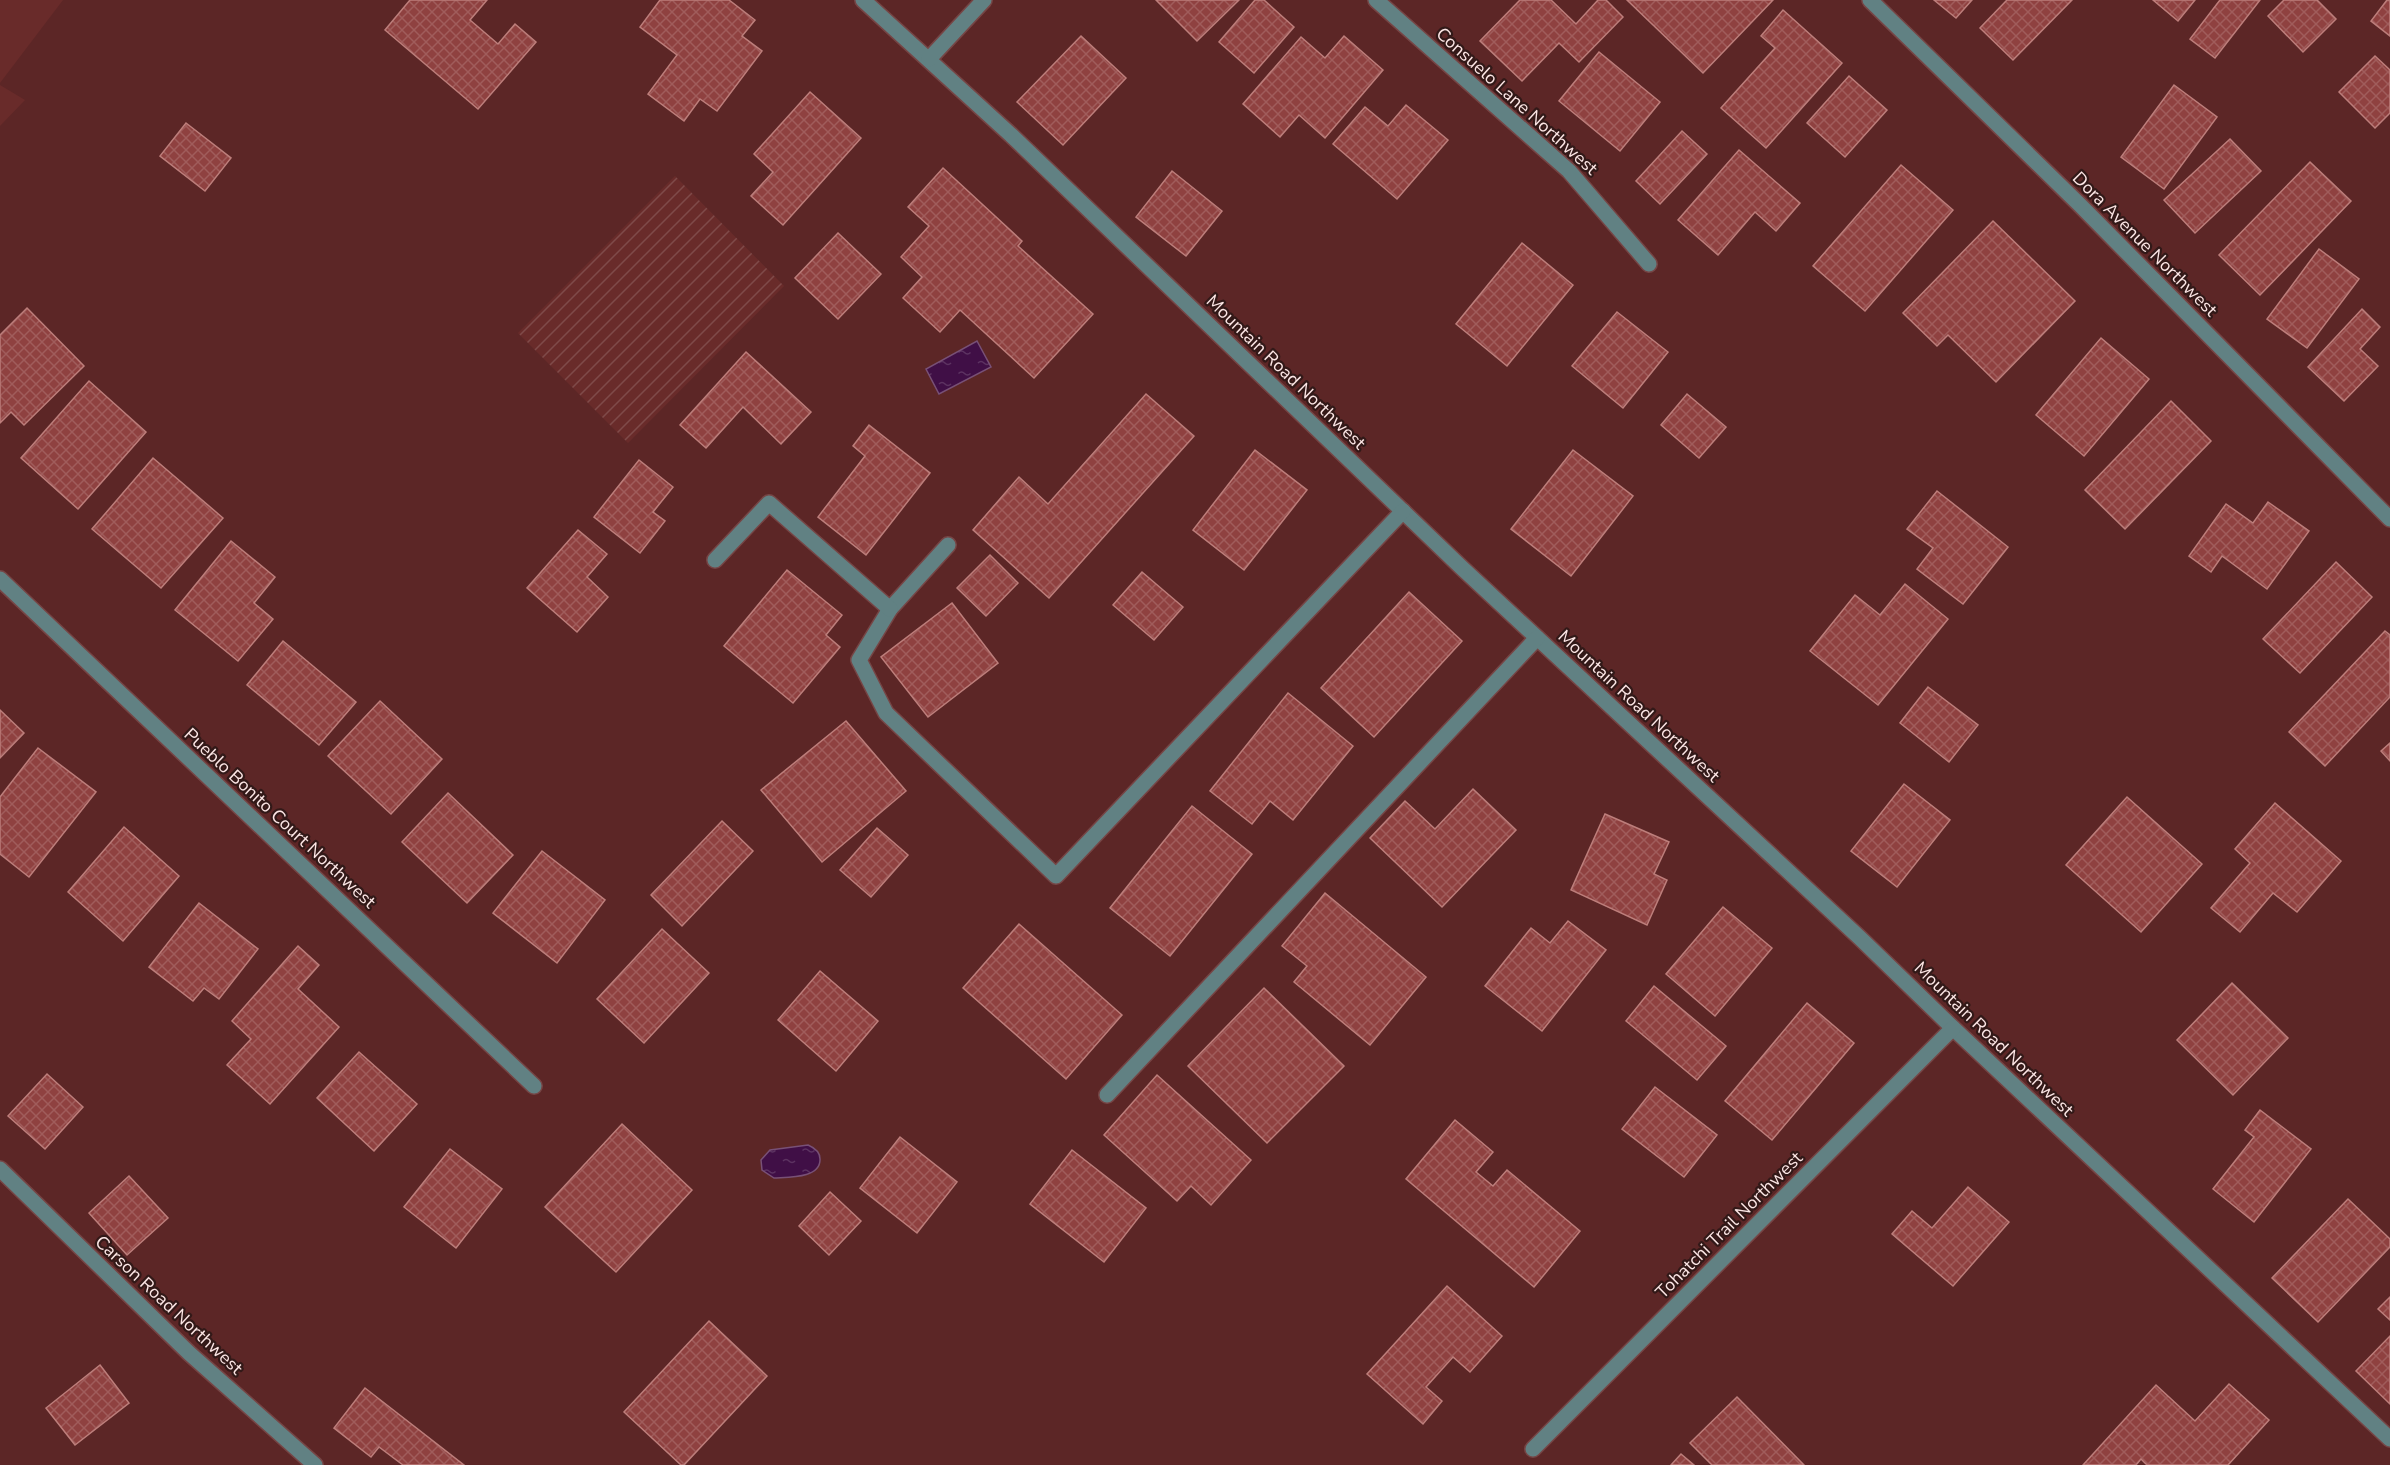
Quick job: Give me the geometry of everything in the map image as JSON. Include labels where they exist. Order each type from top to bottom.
[{"type":"street","name":"Mountain Road Northwest","points":[[864,0],[1019,143],[1537,638],[1860,938],[2390,1439]]},
{"type":"street","points":[[929,59],[984,0]]},
{"type":"street","name":"Consuelo Lane Northwest","points":[[1376,0],[1569,171],[1649,264]]},
{"type":"street","name":"Dora Avenue Northwest","points":[[1870,0],[2071,197],[2390,519]]},
{"type":"street","points":[[715,560],[769,503],[890,609]]},
{"type":"street","points":[[948,545],[890,609],[859,660],[886,713],[1056,876],[1403,511]]},
{"type":"street","name":"Pueblo Bonito Court Northwest","points":[[0,579],[534,1086]]},
{"type":"street","points":[[1107,1095],[1537,638]]},
{"type":"street","name":"Tohatchi Trail Northwest","points":[[1533,1449],[1953,1028]]},
{"type":"street","name":"Carson Road Northwest","points":[[0,1169],[189,1353],[315,1465]]},
{"type":"shaded area","points":[[0,0],[63,0],[0,83]]},
{"type":"shaded area","points":[[0,85],[25,100],[0,126]]},
{"type":"shaded area","points":[[675,176],[784,286],[628,443],[518,333]]},
{"type":"water","points":[[977,341],[991,367],[939,394],[926,369]]},
{"type":"water","points":[[808,1145],[817,1151],[820,1159],[819,1166],[809,1174],[774,1178],[762,1170],[761,1160],[770,1150]]},
{"type":"building","points":[[410,0],[487,0],[470,20],[498,44],[515,24],[536,42],[478,109],[385,30]]},
{"type":"building","points":[[660,0],[729,0],[755,20],[742,36],[762,51],[717,111],[700,99],[684,121],[648,94],[677,55],[640,27]]},
{"type":"building","points":[[1156,0],[1239,0],[1197,41]]},
{"type":"building","points":[[1255,0],[1264,0],[1294,27],[1254,73],[1219,42]]},
{"type":"building","points":[[1520,0],[1551,0],[1576,24],[1598,0],[1606,0],[1623,17],[1579,62],[1559,43],[1522,81],[1480,41]]},
{"type":"building","points":[[1627,0],[1773,0],[1703,73]]},
{"type":"building","points":[[1934,0],[1972,0],[1956,18]]},
{"type":"building","points":[[2007,0],[2072,0],[2013,60],[1980,28]]},
{"type":"building","points":[[2153,0],[2195,0],[2178,21]]},
{"type":"building","points":[[2220,0],[2260,0],[2215,58],[2190,39]]},
{"type":"building","points":[[2284,0],[2317,0],[2336,19],[2303,52],[2268,16]]},
{"type":"building","points":[[2387,0],[2390,0],[2390,36],[2371,21]]},
{"type":"building","points":[[1783,10],[1842,63],[1766,148],[1721,108],[1775,48],[1761,36]]},
{"type":"building","points":[[1081,36],[1126,78],[1063,145],[1017,102]]},
{"type":"building","points":[[1344,36],[1383,70],[1325,138],[1299,115],[1280,137],[1243,104],[1301,37],[1325,58]]},
{"type":"building","points":[[1599,52],[1660,102],[1620,151],[1559,101]]},
{"type":"building","points":[[2375,56],[2390,70],[2390,113],[2375,128],[2339,92]]},
{"type":"building","points":[[1849,76],[1887,110],[1845,157],[1807,123]]},
{"type":"building","points":[[2174,85],[2217,117],[2164,189],[2121,157]]},
{"type":"building","points":[[810,92],[861,138],[783,225],[751,196],[773,172],[754,154]]},
{"type":"building","points":[[1406,105],[1448,140],[1397,199],[1333,144],[1365,107],[1388,126]]},
{"type":"building","points":[[186,123],[231,158],[205,191],[160,156]]},
{"type":"building","points":[[1682,131],[1707,154],[1660,204],[1636,181]]},
{"type":"building","points":[[2230,139],[2261,171],[2195,233],[2164,200]]},
{"type":"building","points":[[1739,150],[1800,203],[1776,231],[1755,212],[1718,255],[1678,220]]},
{"type":"building","points":[[2310,162],[2351,201],[2260,295],[2219,255]]},
{"type":"building","points":[[1901,165],[1953,210],[1865,311],[1813,266]]},
{"type":"building","points":[[943,168],[1022,241],[1018,246],[1093,314],[1034,378],[960,310],[940,332],[903,298],[922,277],[901,257],[929,226],[908,207]]},
{"type":"building","points":[[1172,171],[1222,211],[1186,256],[1136,217]]},
{"type":"building","points":[[1993,221],[2075,301],[1996,382],[1948,335],[1937,346],[1903,313]]},
{"type":"building","points":[[838,233],[881,274],[838,319],[795,278]]},
{"type":"building","points":[[1522,243],[1573,285],[1507,366],[1456,324]]},
{"type":"building","points":[[2319,249],[2359,279],[2307,348],[2267,319]]},
{"type":"building","points":[[27,308],[84,366],[24,425],[11,412],[0,423],[0,335]]},
{"type":"building","points":[[2362,309],[2380,327],[2360,349],[2378,366],[2344,401],[2308,367]]},
{"type":"building","points":[[1617,312],[1668,352],[1623,408],[1572,366]]},
{"type":"building","points":[[2101,338],[2149,379],[2084,456],[2036,415]]},
{"type":"building","points":[[746,352],[811,412],[781,444],[743,407],[706,448],[680,425]]},
{"type":"building","points":[[89,381],[146,432],[78,509],[21,458]]},
{"type":"building","points":[[1146,394],[1194,436],[1049,598],[973,530],[1019,477],[1048,504]]},
{"type":"building","points":[[1687,394],[1726,427],[1699,458],[1661,425]]},
{"type":"building","points":[[2171,401],[2211,441],[2125,529],[2085,490]]},
{"type":"building","points":[[869,425],[930,473],[866,555],[818,517],[865,456],[853,446]]},
{"type":"building","points":[[1255,450],[1307,490],[1244,570],[1193,530]]},
{"type":"building","points":[[1573,450],[1633,496],[1571,576],[1511,529]]},
{"type":"building","points":[[153,458],[223,518],[161,588],[92,529]]},
{"type":"building","points":[[639,460],[673,487],[653,512],[665,521],[640,553],[594,517]]},
{"type":"building","points":[[1937,491],[2008,547],[1963,604],[1917,569],[1933,548],[1907,529]]},
{"type":"building","points":[[2268,502],[2309,531],[2267,589],[2222,556],[2211,572],[2189,556],[2226,504],[2253,523]]},
{"type":"building","points":[[578,530],[607,554],[587,577],[608,597],[577,632],[527,588]]},
{"type":"building","points":[[231,541],[275,577],[254,603],[273,619],[238,661],[175,610]]},
{"type":"building","points":[[990,555],[1018,583],[986,616],[957,588]]},
{"type":"building","points":[[2336,562],[2372,597],[2300,673],[2263,639]]},
{"type":"building","points":[[787,570],[842,615],[826,635],[840,647],[793,703],[724,646]]},
{"type":"building","points":[[1142,572],[1183,607],[1154,640],[1113,605]]},
{"type":"building","points":[[1905,584],[1948,619],[1878,705],[1810,651],[1855,595],[1880,615]]},
{"type":"building","points":[[1409,592],[1462,641],[1374,737],[1321,688]]},
{"type":"building","points":[[952,603],[998,663],[928,717],[881,657]]},
{"type":"building","points":[[2385,631],[2390,635],[2390,697],[2325,766],[2289,732]]},
{"type":"building","points":[[283,641],[356,702],[319,745],[247,685]]},
{"type":"building","points":[[1928,687],[1978,725],[1949,762],[1900,723]]},
{"type":"building","points":[[1288,693],[1353,746],[1293,820],[1270,801],[1252,824],[1210,791]]},
{"type":"building","points":[[380,701],[442,759],[391,814],[328,756]]},
{"type":"building","points":[[0,710],[24,733],[0,758]]},
{"type":"building","points":[[846,721],[906,791],[822,862],[761,790]]},
{"type":"building","points":[[2390,743],[2390,761],[2381,751]]},
{"type":"building","points":[[38,748],[96,792],[29,877],[0,854],[0,797]]},
{"type":"building","points":[[1904,784],[1950,820],[1897,887],[1851,851]]},
{"type":"building","points":[[1473,789],[1516,830],[1442,907],[1370,838],[1405,801],[1435,829]]},
{"type":"building","points":[[448,793],[513,855],[467,903],[402,842]]},
{"type":"building","points":[[2127,797],[2202,864],[2141,932],[2066,865]]},
{"type":"building","points":[[2275,803],[2341,861],[2297,912],[2273,893],[2240,932],[2211,908],[2250,863],[2235,849]]},
{"type":"building","points":[[1192,806],[1252,854],[1170,956],[1110,908]]},
{"type":"building","points":[[1605,814],[1669,842],[1654,874],[1667,880],[1647,925],[1571,890]]},
{"type":"building","points":[[722,821],[753,851],[682,926],[651,895]]},
{"type":"building","points":[[124,827],[179,876],[123,941],[68,892]]},
{"type":"building","points":[[877,828],[908,855],[871,897],[840,870]]},
{"type":"building","points":[[542,851],[605,900],[557,963],[493,913]]},
{"type":"building","points":[[1325,893],[1426,977],[1370,1045],[1294,982],[1307,966],[1282,946]]},
{"type":"building","points":[[199,903],[258,949],[219,999],[204,988],[193,1001],[149,967]]},
{"type":"building","points":[[1723,907],[1772,948],[1715,1016],[1666,974]]},
{"type":"building","points":[[1568,921],[1606,950],[1542,1031],[1485,986],[1531,928],[1550,943]]},
{"type":"building","points":[[1019,924],[1122,1015],[1066,1079],[963,988]]},
{"type":"building","points":[[662,929],[709,973],[644,1043],[597,999]]},
{"type":"building","points":[[298,946],[319,965],[298,989],[339,1027],[270,1104],[227,1065],[251,1039],[232,1021]]},
{"type":"building","points":[[820,971],[878,1021],[836,1071],[778,1020]]},
{"type":"building","points":[[2232,983],[2288,1038],[2233,1095],[2177,1040]]},
{"type":"building","points":[[1654,986],[1726,1046],[1697,1080],[1626,1021]]},
{"type":"building","points":[[1264,988],[1344,1066],[1267,1143],[1188,1066]]},
{"type":"building","points":[[1807,1003],[1854,1043],[1772,1140],[1725,1101]]},
{"type":"building","points":[[359,1052],[417,1104],[374,1151],[317,1098]]},
{"type":"building","points":[[47,1074],[83,1107],[45,1149],[8,1116]]},
{"type":"building","points":[[1157,1075],[1251,1160],[1211,1205],[1191,1186],[1177,1201],[1104,1135]]},
{"type":"building","points":[[1655,1087],[1717,1135],[1684,1177],[1622,1129]]},
{"type":"building","points":[[2260,1110],[2311,1149],[2254,1222],[2213,1189],[2254,1137],[2245,1130]]},
{"type":"building","points":[[1455,1120],[1493,1152],[1476,1172],[1493,1186],[1507,1170],[1580,1231],[1534,1287],[1406,1179]]},
{"type":"building","points":[[622,1124],[692,1190],[616,1272],[545,1207]]},
{"type":"building","points":[[900,1137],[957,1182],[917,1233],[860,1188]]},
{"type":"building","points":[[450,1149],[502,1189],[456,1248],[404,1207]]},
{"type":"building","points":[[1072,1150],[1146,1208],[1104,1262],[1030,1204]]},
{"type":"building","points":[[129,1176],[168,1218],[127,1255],[89,1213]]},
{"type":"building","points":[[1968,1187],[2009,1222],[1953,1286],[1892,1234],[1912,1211],[1932,1228]]},
{"type":"building","points":[[830,1192],[861,1221],[829,1255],[799,1226]]},
{"type":"building","points":[[2348,1199],[2390,1239],[2390,1247],[2318,1322],[2272,1278]]},
{"type":"building","points":[[1447,1286],[1502,1336],[1470,1372],[1453,1357],[1426,1387],[1442,1401],[1423,1424],[1367,1374]]},
{"type":"building","points":[[2390,1297],[2390,1320],[2378,1309]]},
{"type":"building","points":[[709,1321],[767,1376],[684,1465],[681,1465],[624,1412]]},
{"type":"building","points":[[2390,1336],[2390,1404],[2356,1371]]},
{"type":"building","points":[[100,1365],[129,1403],[75,1445],[46,1408]]},
{"type":"building","points":[[2229,1384],[2269,1420],[2228,1465],[2147,1465],[2141,1459],[2136,1465],[2083,1465],[2156,1385],[2195,1421]]},
{"type":"building","points":[[365,1388],[464,1465],[403,1465],[379,1447],[371,1457],[334,1428]]},
{"type":"building","points":[[1737,1397],[1804,1465],[1712,1465],[1690,1443]]},
{"type":"building","points":[[1681,1454],[1694,1465],[1671,1465]]}]
